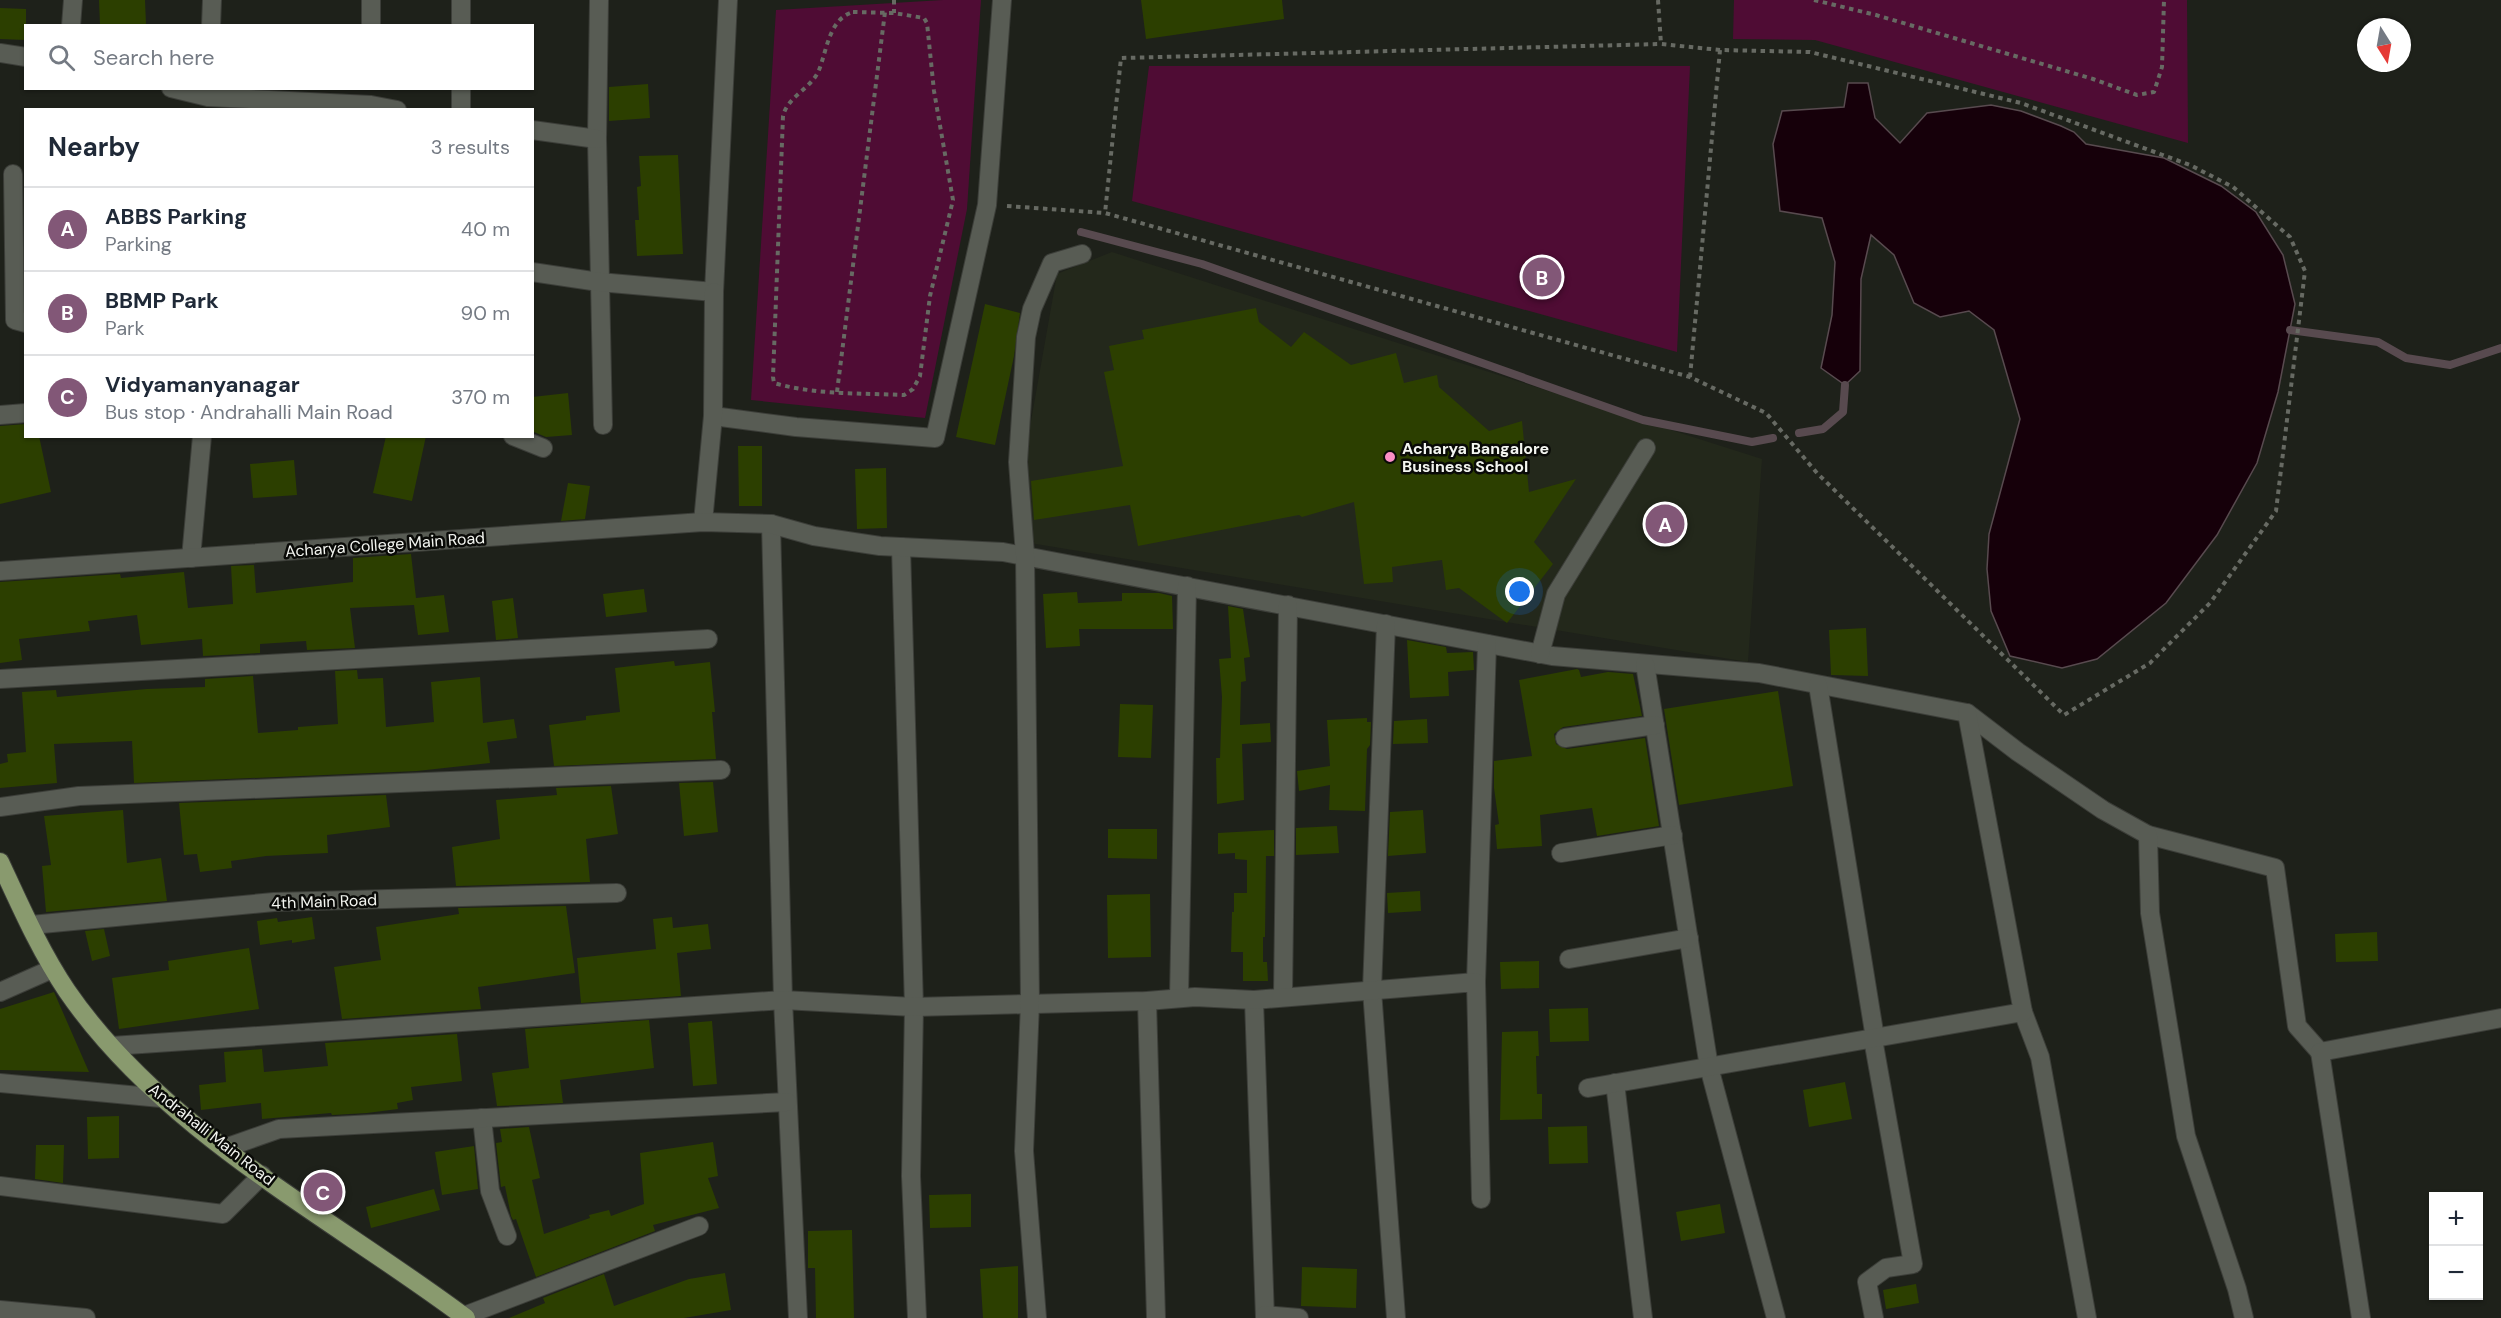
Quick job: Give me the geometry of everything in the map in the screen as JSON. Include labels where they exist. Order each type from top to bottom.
[{"type":"main road","name":"Andrahalli Main Road","points":[[2,871],[32,925],[52,969],[68,993],[112,1046],[161,1098],[262,1175],[465,1317]]},
{"type":"street","points":[[71,24],[73,0]]},
{"type":"street","points":[[211,24],[212,0]]},
{"type":"street","points":[[371,0],[371,24]]},
{"type":"street","points":[[461,0],[461,24]]},
{"type":"street","points":[[599,0],[597,139],[603,425]]},
{"type":"street","points":[[703,522],[713,416],[714,292],[729,0]]},
{"type":"street","points":[[713,416],[796,427],[935,438],[987,205],[1002,0]]},
{"type":"street","points":[[0,53],[24,57]]},
{"type":"street","points":[[178,90],[208,98],[371,97],[393,108]]},
{"type":"street","points":[[461,90],[461,108]]},
{"type":"street","points":[[534,130],[597,139]]},
{"type":"street","points":[[13,174],[15,320],[24,322]]},
{"type":"street","points":[[1037,1318],[1024,1151],[1030,1003],[1025,555],[1018,462],[1026,337],[1032,309],[1052,263],[1082,254]]},
{"type":"street","points":[[534,272],[599,282],[714,292]]},
{"type":"street","points":[[0,415],[24,413]]},
{"type":"street","points":[[191,558],[202,438]]},
{"type":"street","points":[[518,438],[543,448]]},
{"type":"street","points":[[1540,654],[1556,594],[1646,448]]},
{"type":"street","name":"Acharya College Main Road","points":[[0,571],[703,522],[771,524],[814,536],[901,547],[1025,555],[1540,654],[1759,673],[1967,713]]},
{"type":"street","points":[[771,524],[783,1000],[798,1318]]},
{"type":"street","points":[[901,547],[914,1007],[911,1176],[917,1318]]},
{"type":"street","points":[[1179,998],[1187,586]]},
{"type":"street","points":[[1283,996],[1288,605]]},
{"type":"street","points":[[1386,624],[1372,990],[1396,1318]]},
{"type":"street","points":[[0,679],[708,639]]},
{"type":"street","points":[[1481,1199],[1476,982],[1486,644]]},
{"type":"street","points":[[1646,664],[1709,1067],[1776,1318]]},
{"type":"street","points":[[1818,685],[1875,1038],[1873,1039],[1913,1264],[1886,1268],[1867,1282],[1874,1318]]},
{"type":"street","points":[[1967,713],[2018,752],[2103,810],[2148,835],[2275,868],[2297,1026],[2320,1052],[2361,1318]]},
{"type":"street","points":[[1967,713],[2023,1012],[2040,1057],[2087,1318]]},
{"type":"street","points":[[1565,738],[1655,725]]},
{"type":"street","points":[[0,807],[79,796],[721,770]]},
{"type":"street","points":[[2148,835],[2150,913],[2186,1136],[2237,1289],[2244,1318]]},
{"type":"street","points":[[1561,853],[1673,836]]},
{"type":"street","name":"4th Main Road","points":[[32,925],[274,902],[617,893]]},
{"type":"street","points":[[1569,959],[1689,938]]},
{"type":"street","points":[[0,992],[52,969]]},
{"type":"street","points":[[112,1046],[783,1000],[914,1007],[1147,1001],[1179,998],[1254,1000],[1476,982]]},
{"type":"street","points":[[1254,1000],[1265,1317],[1299,1318]]},
{"type":"street","points":[[1147,1001],[1156,1318]]},
{"type":"street","points":[[1588,1088],[2023,1012]]},
{"type":"street","points":[[2320,1052],[2501,1018]]},
{"type":"street","points":[[0,1083],[161,1098]]},
{"type":"street","points":[[1615,1083],[1643,1318]]},
{"type":"street","points":[[225,1148],[279,1129],[787,1102]]},
{"type":"street","points":[[482,1118],[490,1191],[507,1236]]},
{"type":"street","points":[[0,1185],[223,1214],[262,1175]]},
{"type":"street","points":[[465,1317],[699,1227]]},
{"type":"street","points":[[0,1310],[86,1318]]},
{"type":"path","points":[[894,0],[894,13]]},
{"type":"path","points":[[1658,0],[1661,44]]},
{"type":"path","points":[[1814,0],[1899,22],[2093,79],[2137,95],[2154,92],[2162,67],[2164,0]]},
{"type":"path","points":[[853,12],[894,13],[924,18],[927,22],[934,91],[953,200],[930,296],[920,376],[913,389],[903,395],[837,392],[774,383],[785,105],[807,87],[818,71],[825,48],[838,21],[844,14],[853,12]]},
{"type":"path","points":[[837,392],[885,12]]},
{"type":"path","points":[[987,205],[1105,213],[1690,377],[1766,413],[1817,473],[2064,715],[2150,663],[2210,603],[2276,511],[2305,271],[2290,237],[2234,187],[2190,165],[2021,103],[1810,52],[1720,50],[1661,44],[1121,58],[1105,213]]},
{"type":"path","points":[[1690,377],[1720,50]]},
{"type":"shaded area","points":[[943,0],[981,0],[967,209],[925,418],[751,400],[776,10]]},
{"type":"shaded area","points":[[1734,0],[2187,0],[2188,143],[1815,40],[1733,39]]},
{"type":"shaded area","points":[[1149,66],[1690,66],[1677,352],[1132,201]]},
{"type":"shaded area","points":[[1848,83],[1868,83],[1875,118],[1900,143],[1927,113],[1991,105],[2021,111],[2061,126],[2074,132],[2086,144],[2164,158],[2221,186],[2256,212],[2283,255],[2295,304],[2278,392],[2257,463],[2217,535],[2166,603],[2097,659],[2062,668],[2010,656],[1991,611],[1987,569],[1989,534],[2020,419],[1994,330],[1969,311],[1940,317],[1914,303],[1894,255],[1871,235],[1861,279],[1860,371],[1845,385],[1821,368],[1832,315],[1835,262],[1822,218],[1780,211],[1773,144],[1782,111],[1844,107]]},
{"type":"shaded area","name":"Acharya Bangalore Business School","points":[[1112,252],[1762,459],[1748,662],[1024,542],[1025,455],[1057,274]]},
{"type":"building","points":[[99,0],[145,0],[146,24],[100,24]]},
{"type":"building","points":[[1141,0],[1282,0],[1284,19],[1146,39]]},
{"type":"building","points":[[0,8],[26,9],[24,40],[0,39]]},
{"type":"building","points":[[648,84],[650,118],[609,121],[609,87]]},
{"type":"building","points":[[678,155],[683,254],[637,256],[635,220],[639,220],[637,187],[641,186],[639,156]]},
{"type":"building","points":[[985,304],[1020,313],[1014,356],[995,445],[956,437]]},
{"type":"building","name":"Acharya Bangalore Business School","points":[[1256,308],[1259,322],[1291,347],[1304,332],[1351,365],[1396,353],[1404,383],[1437,375],[1439,387],[1489,431],[1522,421],[1529,492],[1576,479],[1534,542],[1553,564],[1507,623],[1459,588],[1446,590],[1442,560],[1392,567],[1393,582],[1364,584],[1354,502],[1302,517],[1299,515],[1138,546],[1130,505],[1034,520],[1031,481],[1123,466],[1104,372],[1114,370],[1109,346],[1144,339],[1142,330]]},
{"type":"building","points":[[568,393],[572,435],[546,437],[534,432],[534,397]]},
{"type":"building","points":[[24,424],[24,438],[39,438],[51,492],[0,504],[0,426]]},
{"type":"building","points":[[386,438],[426,438],[412,501],[373,493]]},
{"type":"building","points":[[738,446],[762,446],[762,506],[739,506]]},
{"type":"building","points":[[294,460],[297,495],[253,498],[250,464]]},
{"type":"building","points":[[886,468],[887,528],[857,529],[855,469]]},
{"type":"building","points":[[568,483],[590,486],[585,519],[561,521]]},
{"type":"building","points":[[411,554],[416,598],[444,595],[449,632],[418,635],[414,605],[350,608],[355,648],[307,650],[306,641],[260,644],[260,653],[203,656],[202,639],[141,645],[137,615],[88,621],[90,631],[19,639],[22,660],[0,663],[0,582],[120,574],[121,578],[184,572],[188,608],[233,604],[231,566],[254,565],[256,593],[353,582],[353,558]]},
{"type":"building","points":[[644,589],[647,612],[606,617],[603,594]]},
{"type":"building","points":[[1077,592],[1078,603],[1122,601],[1122,593],[1159,593],[1172,596],[1173,629],[1079,629],[1080,646],[1046,648],[1043,594]]},
{"type":"building","points":[[513,598],[518,638],[496,640],[492,601]]},
{"type":"building","points":[[1228,606],[1243,609],[1250,657],[1244,658],[1246,681],[1241,682],[1240,725],[1270,723],[1271,742],[1242,744],[1244,800],[1217,804],[1216,758],[1220,758],[1222,697],[1219,659],[1231,658]]},
{"type":"building","points":[[1866,628],[1868,676],[1831,675],[1829,630]]},
{"type":"building","points":[[1407,640],[1446,647],[1447,653],[1473,652],[1474,670],[1448,672],[1449,696],[1410,698]]},
{"type":"building","points":[[674,661],[675,666],[710,662],[715,712],[712,712],[716,759],[554,766],[549,725],[586,720],[586,716],[620,712],[615,668]]},
{"type":"building","points":[[1577,669],[1581,677],[1608,672],[1633,674],[1642,716],[1563,727],[1554,734],[1556,744],[1567,749],[1645,738],[1659,826],[1597,836],[1592,808],[1540,815],[1542,846],[1497,849],[1495,825],[1499,824],[1494,788],[1494,761],[1532,756],[1519,680]]},
{"type":"building","points":[[357,670],[358,679],[383,678],[386,727],[434,722],[431,682],[480,677],[483,723],[514,719],[517,738],[487,742],[490,763],[417,771],[134,783],[132,741],[54,744],[57,783],[0,788],[0,764],[8,762],[7,754],[26,752],[22,692],[56,690],[57,697],[147,689],[205,687],[205,679],[253,676],[258,733],[338,724],[335,671]]},
{"type":"building","points":[[1778,691],[1793,786],[1679,805],[1664,709]]},
{"type":"building","points":[[1120,704],[1153,705],[1151,758],[1118,757]]},
{"type":"building","points":[[1367,718],[1367,722],[1371,722],[1370,745],[1367,749],[1365,811],[1329,810],[1330,785],[1299,791],[1297,771],[1330,766],[1327,720]]},
{"type":"building","points":[[1427,719],[1428,743],[1393,744],[1394,721]]},
{"type":"building","points":[[713,782],[718,832],[684,836],[679,783]]},
{"type":"building","points":[[611,786],[618,834],[586,839],[590,882],[456,886],[452,847],[500,839],[496,800],[557,795],[556,788]]},
{"type":"building","points":[[386,795],[390,827],[327,835],[328,853],[266,856],[231,861],[232,868],[200,872],[197,854],[184,855],[179,803]]},
{"type":"building","points":[[123,810],[127,863],[161,858],[167,901],[46,912],[42,866],[51,865],[44,816]]},
{"type":"building","points":[[1423,810],[1426,853],[1388,856],[1390,812]]},
{"type":"building","points":[[1337,826],[1339,853],[1296,855],[1296,828]]},
{"type":"building","points":[[1108,829],[1157,829],[1157,859],[1108,858]]},
{"type":"building","points":[[1274,830],[1274,856],[1266,856],[1263,962],[1267,962],[1268,981],[1243,981],[1243,952],[1231,952],[1232,912],[1234,912],[1234,893],[1247,893],[1247,860],[1235,859],[1235,853],[1218,854],[1218,833]]},
{"type":"building","points":[[1420,891],[1421,911],[1388,913],[1387,893]]},
{"type":"building","points":[[1150,894],[1151,957],[1108,958],[1107,895]]},
{"type":"building","points":[[566,906],[575,973],[478,987],[481,1009],[342,1019],[334,967],[381,960],[376,927],[459,914],[458,908]]},
{"type":"building","points":[[312,917],[315,939],[260,945],[257,921],[277,918],[278,922]]},
{"type":"building","points":[[672,917],[673,928],[708,924],[711,949],[677,953],[681,996],[581,1003],[577,958],[656,949],[653,919]]},
{"type":"building","points":[[104,929],[110,956],[92,961],[85,931]]},
{"type":"building","points":[[2377,932],[2378,961],[2336,962],[2335,934]]},
{"type":"building","points":[[249,948],[259,1009],[119,1029],[112,978],[169,970],[168,961]]},
{"type":"building","points":[[1539,961],[1539,988],[1501,989],[1500,962]]},
{"type":"building","points":[[54,992],[89,1072],[0,1070],[0,1009]]},
{"type":"building","points":[[1588,1008],[1589,1041],[1550,1042],[1549,1009]]},
{"type":"building","points":[[649,1020],[654,1068],[560,1080],[563,1103],[497,1106],[492,1073],[529,1068],[525,1029]]},
{"type":"building","points":[[712,1021],[717,1084],[693,1086],[688,1023]]},
{"type":"building","points":[[1538,1031],[1537,1094],[1542,1094],[1542,1119],[1500,1120],[1502,1032]]},
{"type":"building","points":[[457,1034],[462,1081],[411,1087],[413,1100],[397,1103],[398,1109],[262,1119],[261,1103],[201,1110],[199,1085],[226,1082],[224,1052],[262,1049],[264,1072],[328,1066],[325,1043]]},
{"type":"building","points":[[1845,1082],[1852,1119],[1809,1127],[1803,1090]]},
{"type":"building","points":[[119,1116],[119,1158],[88,1159],[87,1117]]},
{"type":"building","points":[[1587,1126],[1588,1163],[1549,1164],[1548,1127]]},
{"type":"building","points":[[529,1127],[540,1178],[532,1180],[544,1234],[590,1218],[589,1215],[609,1210],[611,1216],[644,1204],[640,1153],[713,1142],[718,1176],[708,1178],[719,1208],[653,1225],[655,1231],[536,1277],[516,1219],[513,1220],[511,1216],[505,1186],[501,1187],[496,1143],[502,1142],[500,1129]]},
{"type":"building","points":[[36,1145],[64,1145],[63,1183],[35,1179]]},
{"type":"building","points":[[474,1146],[478,1189],[442,1195],[435,1152]]},
{"type":"building","points":[[434,1189],[440,1210],[371,1228],[366,1207]]},
{"type":"building","points":[[971,1194],[971,1227],[930,1228],[929,1195]]},
{"type":"building","points":[[1720,1204],[1725,1233],[1681,1241],[1676,1212]]},
{"type":"building","points":[[852,1230],[854,1318],[816,1318],[815,1268],[808,1268],[808,1231]]},
{"type":"building","points":[[1018,1266],[1018,1318],[983,1318],[980,1269]]},
{"type":"building","points":[[1302,1267],[1357,1269],[1356,1308],[1301,1306]]},
{"type":"building","points":[[725,1273],[731,1310],[684,1318],[509,1318],[545,1303],[543,1298],[604,1274],[614,1306],[689,1279]]},
{"type":"building","points":[[1916,1284],[1919,1303],[1886,1309],[1883,1290]]},
{"type":"waterway","points":[[1081,232],[1202,264],[1643,420],[1752,442],[1773,438]]},
{"type":"waterway","points":[[2290,330],[2378,342],[2406,358],[2450,365],[2501,348]]},
{"type":"waterway","points":[[1799,433],[1823,429],[1843,412],[1845,385]]},
{"type":"place","name":"BBMP Park","points":[[1542,277]]},
{"type":"place","name":"Acharya Bangalore Business School","points":[[1390,457]]},
{"type":"place","name":"ABBS Parking","points":[[1665,524]]},
{"type":"place","name":"Vidyamanyanagar","points":[[323,1192]]}]
